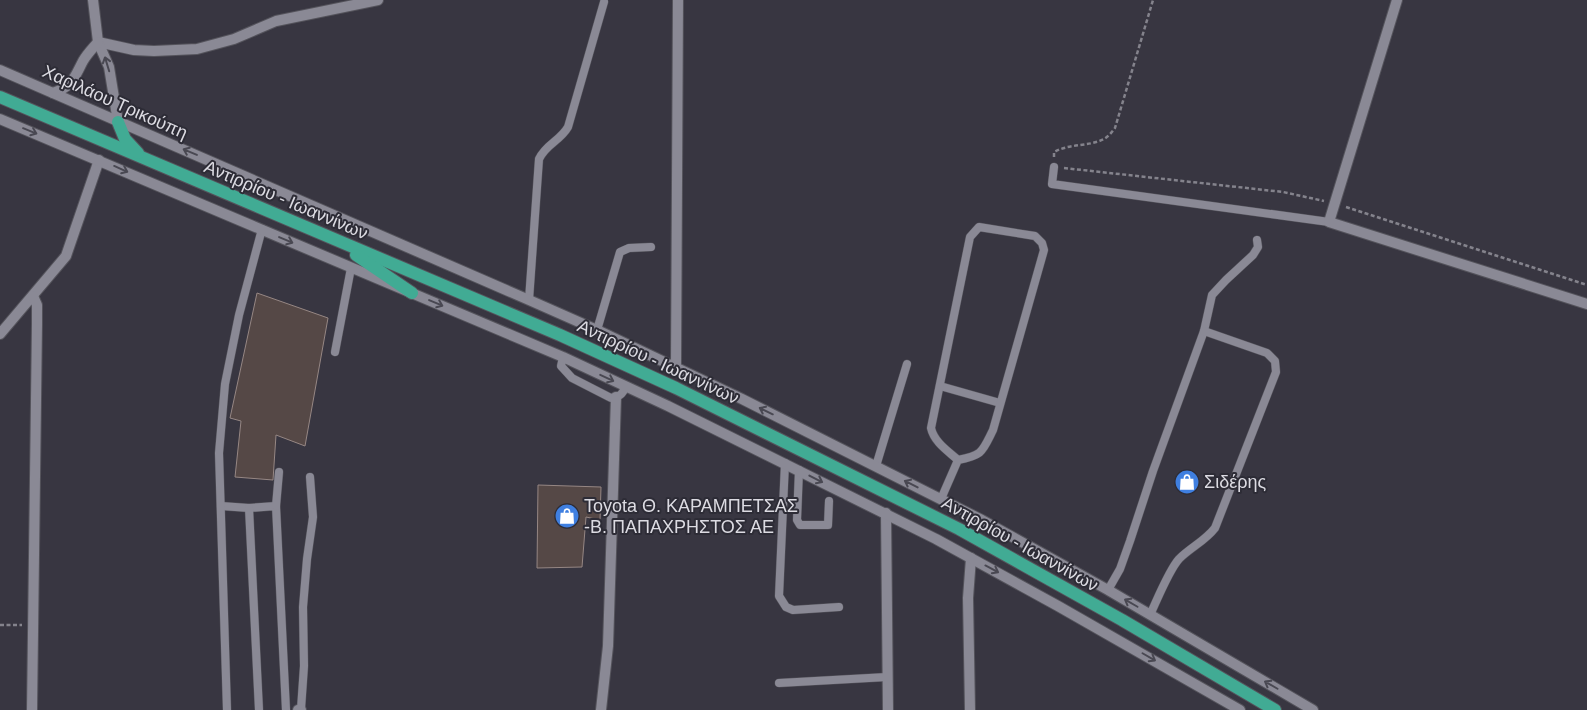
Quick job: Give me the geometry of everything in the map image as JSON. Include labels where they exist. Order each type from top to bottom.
[{"type":"main road","name":"Αντιρρίου - Ιωαννίνων","points":[[0,97],[618,361],[904,501],[1049,579],[1275,710]]},
{"type":"main road","points":[[118,122],[125,139],[145,159]]},
{"type":"main road","points":[[331,238],[412,293]]},
{"type":"street","points":[[93,0],[98,42],[109,67],[118,122]]},
{"type":"street","points":[[98,42],[134,50],[197,49],[234,39],[276,21],[378,0]]},
{"type":"street","points":[[676,367],[678,0]]},
{"type":"street","points":[[1397,0],[1329,222],[1587,304]]},
{"type":"street","points":[[53,93],[70,84],[89,52],[98,42]]},
{"type":"street","name":"Χαριλάου Τρικούπη","points":[[0,70],[529,300],[676,367],[998,529],[1108,590],[1313,710]]},
{"type":"street","points":[[0,119],[563,357],[626,387],[886,513],[1058,606],[1240,710]]},
{"type":"street","points":[[0,334],[66,256],[99,160]]},
{"type":"street","points":[[32,710],[37,309],[33,296]]},
{"type":"street","points":[[601,710],[608,646],[616,397]]},
{"type":"street","points":[[886,513],[888,710]]},
{"type":"street","points":[[970,710],[968,598],[971,558]]},
{"type":"lane","points":[[529,300],[539,159],[542,151],[561,137],[568,127],[604,2]]},
{"type":"lane","points":[[1054,167],[1052,184],[1329,222]]},
{"type":"lane","points":[[979,227],[1035,236],[1042,243],[1044,250],[993,430],[982,450],[976,456],[958,460],[936,440],[931,428],[970,237],[979,227]]},
{"type":"lane","points":[[227,710],[219,453],[225,384],[240,315],[262,230]]},
{"type":"lane","points":[[1108,590],[1123,562],[1150,478],[1204,331],[1212,295],[1253,256],[1258,247],[1257,240]]},
{"type":"lane","points":[[597,330],[620,252],[630,248],[651,247]]},
{"type":"lane","points":[[334,352],[351,268]]},
{"type":"lane","points":[[1150,615],[1176,564],[1215,528],[1276,372],[1275,361],[1267,352],[1204,331]]},
{"type":"lane","points":[[563,357],[562,366],[572,378],[612,398],[622,394],[626,387]]},
{"type":"lane","points":[[876,466],[906,364]]},
{"type":"lane","points":[[940,386],[1000,403]]},
{"type":"lane","points":[[941,499],[958,460]]},
{"type":"lane","points":[[785,463],[779,596],[786,607],[793,610],[840,607]]},
{"type":"lane","points":[[798,470],[797,520],[800,525],[826,527],[828,525],[829,501]]},
{"type":"lane","points":[[280,472],[276,506],[286,710]]},
{"type":"lane","points":[[300,710],[304,666],[303,607],[313,517],[310,477]]},
{"type":"lane","points":[[221,506],[249,508],[276,506]]},
{"type":"lane","points":[[249,508],[259,710]]},
{"type":"lane","points":[[779,683],[887,677]]},
{"type":"path","points":[[1054,167],[1054,152],[1063,147],[1105,139],[1115,128],[1153,0]]},
{"type":"path","points":[[0,625],[34,625]]},
{"type":"building","points":[[257,293],[328,318],[305,446],[276,435],[273,480],[235,477],[241,421],[230,418]]},
{"type":"building","points":[[538,485],[601,487],[600,520],[586,517],[582,567],[537,568]]},
{"type":"place","name":"Σιδέρης","points":[[1187,482]]},
{"type":"place","name":"Toyota Θ. ΚΑΡΑΜΠΕΤΣΑΣ -Β. ΠΑΠΑΧΡΗΣΤΟΣ ΑΕ","points":[[567,516]]}]
